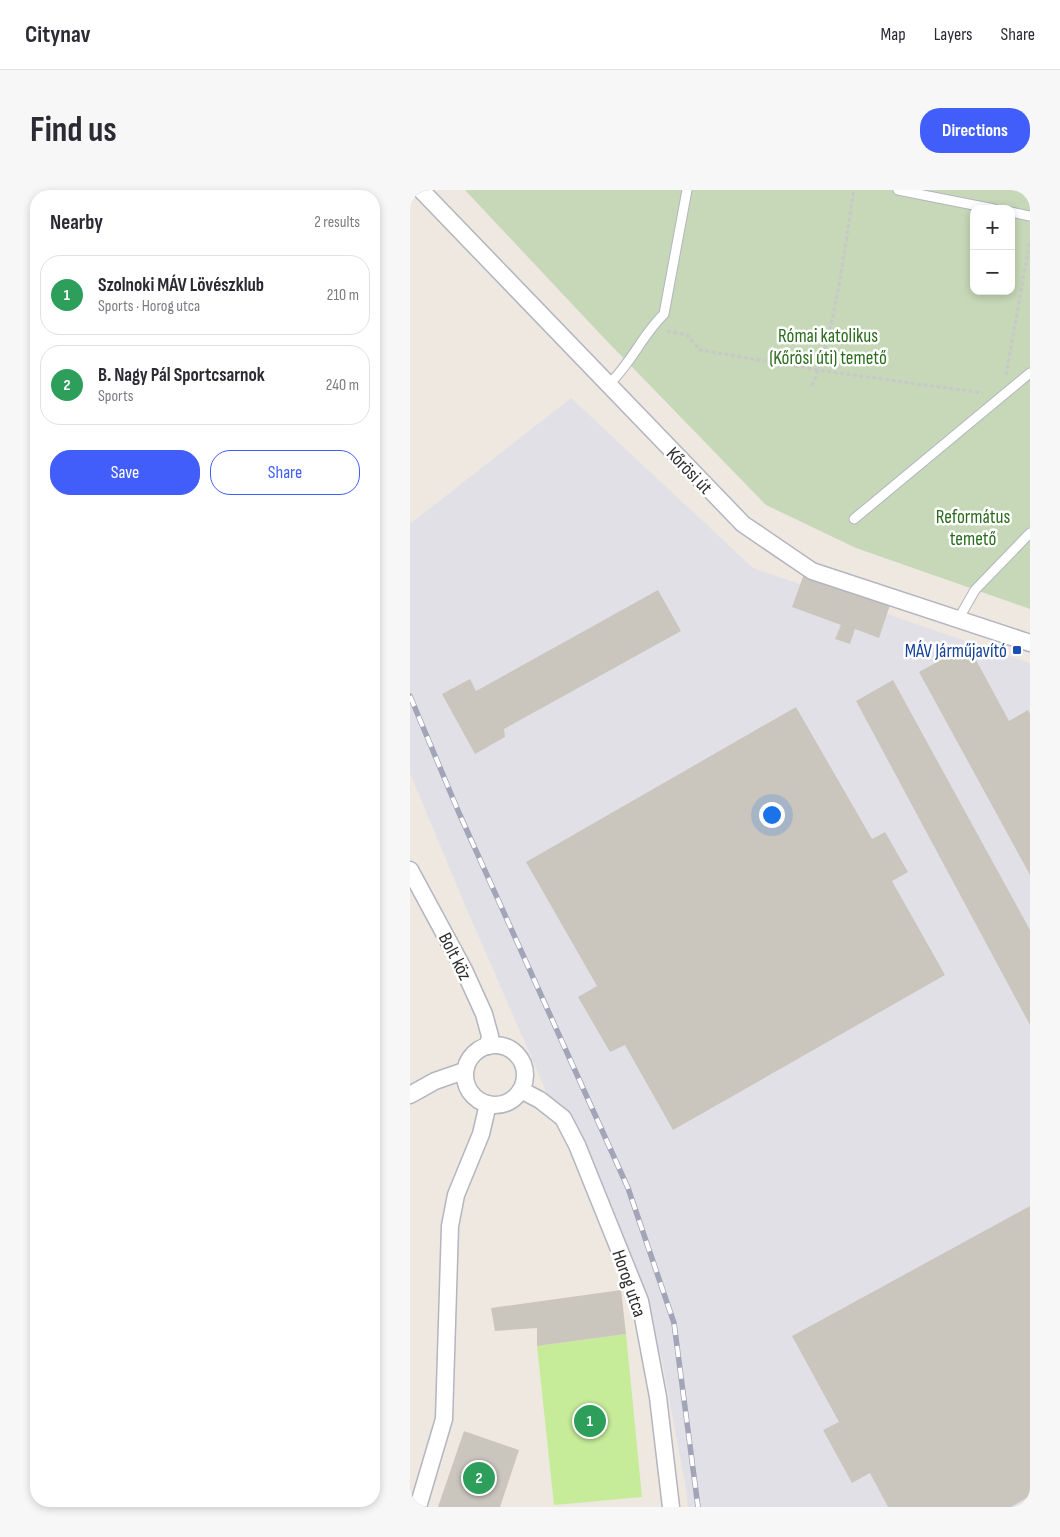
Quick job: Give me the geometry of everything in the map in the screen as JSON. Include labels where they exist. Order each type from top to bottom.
[{"type":"street","name":"Kőrösi út","points":[[420,190],[744,524],[812,571],[1030,643]]},
{"type":"street","name":"Bolt köz","points":[[410,870],[464,970],[480,1005],[490,1036],[488,1046]]},
{"type":"street","points":[[488,1046],[506,1047],[520,1057],[524,1065],[525,1073],[521,1090],[517,1096],[504,1104],[488,1104],[480,1101],[472,1096],[464,1080],[466,1064],[475,1052],[488,1046]]},
{"type":"street","points":[[410,1095],[435,1081],[464,1071]]},
{"type":"street","name":"Horog utca","points":[[521,1090],[540,1100],[563,1118],[577,1145],[640,1301],[658,1397],[671,1507]]},
{"type":"street","points":[[418,1507],[444,1419],[450,1226],[456,1194],[481,1134],[488,1104]]},
{"type":"lane","points":[[608,385],[622,373],[651,327],[664,314],[687,190]]},
{"type":"lane","points":[[898,190],[974,205]]},
{"type":"lane","points":[[1015,213],[1030,216]]},
{"type":"lane","points":[[854,520],[1030,372]]},
{"type":"lane","points":[[959,618],[976,590],[1030,533]]},
{"type":"path","points":[[812,386],[823,359],[854,190]]},
{"type":"path","points":[[651,327],[687,335],[700,350],[818,370],[1002,396],[1030,241]]},
{"type":"shaded area","name":"MÁV Járműjavító","points":[[571,398],[753,568],[1030,663],[1030,1507],[688,1507],[661,1355],[465,905],[410,773],[410,524]]},
{"type":"green space","name":"Római katolikus (Kőrösi úti) temető","points":[[465,190],[1030,190],[1030,609],[856,548],[766,505],[603,337]]},
{"type":"green space","points":[[626,1334],[642,1497],[554,1505],[537,1346]]},
{"type":"building","points":[[804,574],[890,605],[879,638],[855,629],[850,644],[835,639],[841,625],[792,607]]},
{"type":"building","points":[[658,590],[681,631],[504,729],[505,737],[475,754],[442,694],[470,679],[476,691]]},
{"type":"building","points":[[968,645],[1009,721],[1028,710],[1030,714],[1030,875],[919,672]]},
{"type":"building","points":[[893,680],[1030,930],[1030,1025],[856,701]]},
{"type":"building","points":[[796,707],[872,839],[885,832],[908,872],[892,881],[945,975],[673,1130],[625,1045],[610,1052],[578,997],[597,986],[526,862]]},
{"type":"building","points":[[1030,1206],[1030,1496],[1011,1507],[888,1507],[870,1473],[852,1483],[823,1430],[839,1422],[792,1336]]},
{"type":"building","points":[[621,1290],[626,1334],[537,1346],[537,1328],[495,1331],[491,1308]]},
{"type":"building","points":[[464,1431],[519,1450],[500,1507],[438,1507]]},
{"type":"railway","points":[[410,696],[459,813],[628,1188],[674,1323],[698,1507]]},
{"type":"place","name":"MÁV Járműjavító","points":[[1017,650]]},
{"type":"place","name":"Szolnoki MÁV Lövészklub","points":[[590,1421]]},
{"type":"place","name":"B. Nagy Pál Sportcsarnok","points":[[479,1478]]},
{"type":"park label","name":"Református temető","points":[[973,527]]}]
